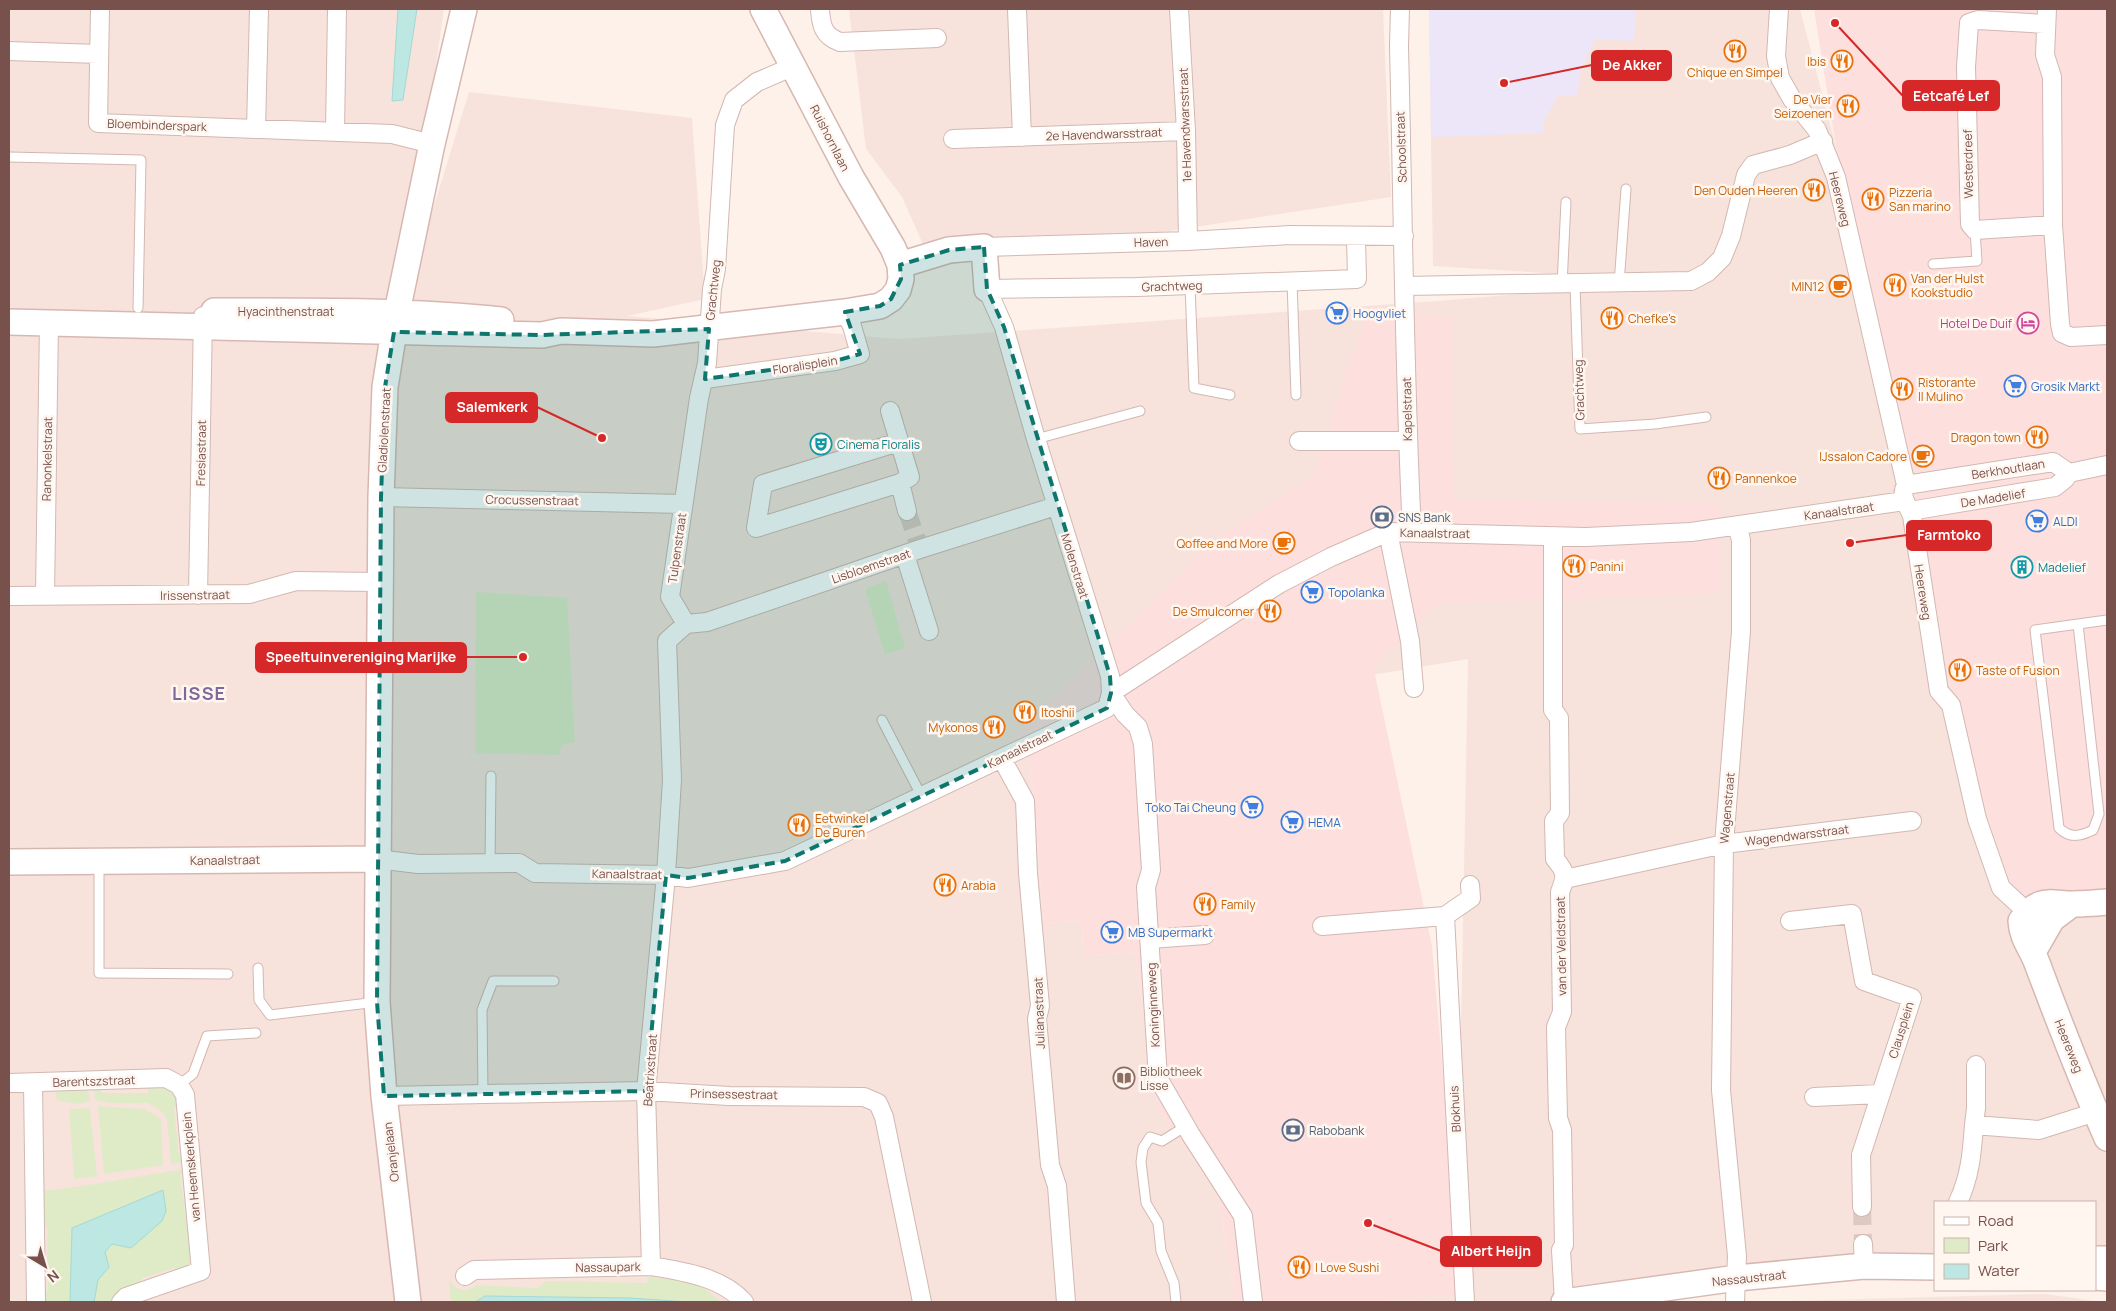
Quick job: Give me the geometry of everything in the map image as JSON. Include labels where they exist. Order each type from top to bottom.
[{"type":"main road","name":"Gladiolenstraat","points":[[377,858],[380,497],[385,388],[396,322],[432,144],[464,9]]},
{"type":"main road","name":"Ruishornlaan","points":[[763,9],[851,177],[893,248],[900,265]]},
{"type":"main road","name":"Haven","points":[[900,265],[949,250],[984,246]]},
{"type":"main road","points":[[984,246],[987,288]]},
{"type":"main road","name":"Grachtweg","points":[[709,329],[880,306],[891,299],[898,290],[901,279],[900,265]]},
{"type":"main road","name":"Hyacinthenstraat","points":[[9,305],[138,308],[203,319]]},
{"type":"main road","name":"Hyacinthenstraat","points":[[9,322],[49,323],[203,319],[396,322],[453,315],[543,324],[561,332],[653,334],[709,329]]},
{"type":"main road","name":"Kanaalstraat","points":[[9,862],[377,858]]},
{"type":"main road","name":"Oranjelaan","points":[[377,858],[377,1002],[384,1096],[408,1302]]},
{"type":"main road","points":[[2036,921],[2052,919],[2072,904],[2107,902]]},
{"type":"main road","name":"Heereweg","points":[[2036,921],[2034,952],[2064,1035],[2107,1138]]},
{"type":"main road","name":"Nassaustraat","points":[[1564,1302],[1736,1290],[1863,1255],[1934,1267]]},
{"type":"street","name":"Bloembinderspark","points":[[100,9],[98,123],[392,134],[432,144]]},
{"type":"street","points":[[256,129],[259,9]]},
{"type":"street","points":[[335,132],[337,9]]},
{"type":"street","points":[[820,9],[820,22],[824,33],[831,39],[849,42],[937,38]]},
{"type":"street","points":[[1017,9],[1022,137]]},
{"type":"street","name":"1e Havendwarsstraat","points":[[1180,9],[1186,131],[1188,240]]},
{"type":"street","name":"Schoolstraat","points":[[1400,9],[1399,46],[1404,286]]},
{"type":"street","name":"Heereweg","points":[[1779,9],[1776,56],[1780,78],[1792,99],[1817,130],[1836,177],[1906,499],[1939,691],[1951,705],[1977,818],[2001,888],[2036,921]]},
{"type":"street","name":"Westerdreef","points":[[1975,230],[1970,224],[1966,67],[1969,22],[2046,16],[2045,55],[2052,77],[2053,226],[2062,333],[2071,337],[2107,335]]},
{"type":"street","points":[[9,51],[99,54]]},
{"type":"street","name":"Grachtweg","points":[[709,329],[712,289],[716,269],[725,125],[734,100],[757,82],[794,66]]},
{"type":"street","name":"2e Havendwarsstraat","points":[[953,140],[1186,131]]},
{"type":"street","points":[[1404,286],[1568,285],[1691,281],[1708,272],[1722,258],[1731,236],[1746,175],[1753,165],[1790,155],[1823,142]]},
{"type":"street","points":[[1975,230],[2053,226]]},
{"type":"street","name":"Haven","points":[[984,246],[1290,235],[1404,236]]},
{"type":"street","name":"Grachtweg","points":[[987,288],[1190,285],[1357,279],[1356,237]]},
{"type":"street","name":"Kapelstraat","points":[[1404,286],[1407,441],[1412,533]]},
{"type":"street","name":"Molenstraat","points":[[987,288],[1004,327],[1056,506],[1110,676],[1111,694]]},
{"type":"street","name":"Floralisplein","points":[[705,379],[835,361],[860,354],[852,326],[845,312]]},
{"type":"street","name":"Fresiastraat","points":[[198,595],[203,319]]},
{"type":"street","name":"Ranonkelstraat","points":[[45,596],[49,323]]},
{"type":"street","name":"Tulpenstraat","points":[[686,624],[670,597],[699,398],[705,379],[709,329]]},
{"type":"street","points":[[890,412],[900,442],[910,477],[900,484],[756,528],[763,484],[900,442]]},
{"type":"street","points":[[1299,441],[1407,441]]},
{"type":"street","name":"Berkhoutlaan","points":[[1906,499],[2053,462],[2069,473]]},
{"type":"street","points":[[2069,473],[2107,466]]},
{"type":"street","name":"De Madelief","points":[[1906,499],[2055,487],[2069,473]]},
{"type":"street","points":[[900,484],[907,511]]},
{"type":"street","name":"Crocussenstraat","points":[[380,497],[683,504]]},
{"type":"street","name":"Kanaalstraat","points":[[377,858],[418,864],[519,863],[535,873],[666,875],[688,878],[785,861],[1107,708],[1111,694],[1279,584],[1331,557],[1388,532],[1553,545],[1586,537],[1691,532],[1906,499]]},
{"type":"street","name":"Lisbloemstraat","points":[[686,624],[707,622],[914,548],[1056,506]]},
{"type":"street","name":"Wagenstraat","points":[[1736,1290],[1736,1245],[1721,1090],[1724,844],[1741,631],[1741,540],[1737,526]]},
{"type":"street","points":[[1388,532],[1410,641],[1414,688]]},
{"type":"street","name":"van der Veldstraat","points":[[1553,545],[1553,710],[1559,718],[1560,812],[1554,821],[1555,860],[1564,869],[1565,879],[1560,892],[1562,1012],[1556,1027],[1558,1118],[1562,1130],[1564,1245],[1561,1250],[1564,1302]]},
{"type":"street","points":[[914,548],[929,631]]},
{"type":"street","name":"Irissenstraat","points":[[9,596],[249,594],[296,581],[380,582]]},
{"type":"street","points":[[666,875],[672,780],[667,641],[686,624]]},
{"type":"street","name":"Koninginneweg","points":[[1111,694],[1138,728],[1143,744],[1151,870],[1146,887],[1158,1078],[1243,1216],[1252,1302]]},
{"type":"street","name":"Julianastraat","points":[[1002,759],[1025,801],[1028,873],[1040,1006],[1037,1019],[1050,1165],[1057,1186],[1066,1302]]},
{"type":"street","name":"Wagendwarsstraat","points":[[1565,879],[1724,844],[1912,821]]},
{"type":"street","name":"Beatrixstraat","points":[[651,1266],[646,1091],[666,875]]},
{"type":"street","points":[[1322,926],[1445,916],[1471,898],[1470,885]]},
{"type":"street","name":"Clausplein","points":[[1790,921],[1852,914],[1864,981],[1912,998],[1861,1155],[1862,1207]]},
{"type":"street","name":"Blokhuis","points":[[1445,916],[1465,1302]]},
{"type":"street","points":[[1150,939],[1205,935]]},
{"type":"street","points":[[1958,1201],[1967,1184],[1972,1160],[1976,1108],[1976,1065]]},
{"type":"street","name":"Barentszstraat","points":[[9,1083],[166,1078],[179,1085]]},
{"type":"street","points":[[33,1083],[36,1302]]},
{"type":"street","name":"van Heemskerkplein","points":[[120,1302],[126,1297],[201,1271],[185,1095],[179,1085]]},
{"type":"street","name":"Prinsessestraat","points":[[384,1096],[646,1091],[728,1096],[864,1098],[878,1103],[884,1117],[922,1302]]},
{"type":"street","points":[[1814,1097],[1880,1094]]},
{"type":"street","points":[[1974,1125],[2039,1130],[2096,1112]]},
{"type":"street","name":"Nassaupark","points":[[465,1276],[474,1270],[651,1266],[697,1275],[716,1282],[744,1302]]},
{"type":"lane","points":[[9,157],[141,160],[138,308]]},
{"type":"lane","points":[[1619,284],[1626,189]]},
{"type":"lane","name":"Grachtweg","points":[[1566,202],[1568,285],[1580,429],[1655,424],[1706,417]]},
{"type":"lane","name":"Westerdreef","points":[[1934,264],[1977,261],[1975,230]]},
{"type":"lane","points":[[1292,282],[1296,395]]},
{"type":"lane","points":[[1190,285],[1194,388],[1230,395]]},
{"type":"lane","points":[[1036,439],[1140,411]]},
{"type":"lane","points":[[2078,624],[2099,814],[2093,830],[2073,836],[2065,834],[2059,828],[2035,630],[2078,624],[2107,620]]},
{"type":"lane","points":[[882,720],[921,795]]},
{"type":"lane","points":[[490,863],[491,776]]},
{"type":"lane","points":[[99,861],[99,973],[228,974]]},
{"type":"lane","points":[[258,968],[259,1000],[270,1015],[377,1002]]},
{"type":"lane","points":[[483,1094],[482,1010],[493,981],[554,981]]},
{"type":"lane","points":[[179,1085],[193,1074],[207,1036],[256,1033]]},
{"type":"lane","points":[[1176,1302],[1174,1283],[1161,1251],[1158,1223],[1146,1203],[1141,1162],[1143,1148],[1150,1138],[1162,1141],[1186,1126]]},
{"type":"highlighted area","points":[[984,247],[987,289],[1004,327],[1110,676],[1111,693],[1107,708],[785,861],[688,878],[666,875],[646,1091],[384,1096],[377,1002],[381,497],[385,387],[394,332],[542,335],[709,329],[705,379],[835,361],[860,354],[845,312],[880,306],[891,299],[901,279],[900,265],[949,250]]},
{"type":"shaded area","points":[[9,9],[444,9],[398,323],[469,92],[692,118],[705,299],[627,316],[899,339],[1437,301],[1673,281],[1433,266],[1429,9],[1800,9],[1836,147],[1920,521],[1953,700],[2008,881],[2025,896],[2107,890],[2107,1265],[2096,1266],[2096,1201],[1934,1201],[1934,1272],[1864,1275],[1607,1302],[1380,1302],[1456,1293],[1468,659],[1017,734],[1030,763],[1044,923],[1082,921],[1083,956],[1135,952],[1158,1110],[1218,1194],[1235,1302],[9,1302]]},
{"type":"shaded area","points":[[849,9],[1383,9],[1391,197],[933,267],[902,197],[866,149]]},
{"type":"shaded area","points":[[1429,9],[1636,9],[1634,41],[1595,39],[1581,70],[1577,96],[1558,96],[1544,120],[1544,133],[1431,137]]},
{"type":"shaded area","points":[[1814,9],[2107,9],[2107,890],[2025,896],[2008,881],[1953,700],[1920,521],[1836,147]]},
{"type":"shaded area","points":[[1452,316],[1453,500],[1720,503],[1719,594],[1438,603],[1373,665],[1432,946],[1456,1224],[1456,1294],[1380,1302],[1235,1302],[1218,1194],[1158,1110],[1135,952],[1083,956],[1082,921],[1044,923],[1030,763],[1017,734],[1217,538],[1313,475],[1365,317]]},
{"type":"shaded area","points":[[2044,1294],[2103,1302],[1755,1302],[1862,1299]]},
{"type":"green space","points":[[886,581],[905,648],[885,654],[865,589]]},
{"type":"green space","points":[[476,592],[567,598],[575,742],[561,745],[560,755],[475,753]]},
{"type":"green space","points":[[148,1087],[164,1088],[173,1092],[176,1096],[179,1107],[174,1108],[179,1155],[185,1155],[185,1162],[171,1164],[167,1119],[161,1111],[148,1103],[111,1103],[95,1100],[94,1088],[101,1088],[102,1093],[148,1093]]},
{"type":"green space","points":[[59,1089],[88,1089],[90,1101],[77,1104],[57,1100],[55,1091]]},
{"type":"green space","points":[[98,1106],[145,1109],[161,1119],[163,1165],[104,1174]]},
{"type":"green space","points":[[90,1108],[97,1176],[74,1179],[69,1109]]},
{"type":"green space","points":[[186,1169],[187,1173],[180,1174],[191,1258],[190,1266],[177,1273],[175,1268],[142,1278],[142,1284],[116,1295],[111,1302],[94,1302],[98,1280],[109,1267],[105,1252],[112,1244],[131,1248],[163,1191],[72,1228],[70,1302],[44,1302],[43,1291],[48,1291],[47,1228],[42,1227],[43,1191]]},
{"type":"green space","points":[[648,1277],[696,1282],[721,1302],[531,1296],[476,1300],[475,1302],[451,1302],[449,1280],[454,1287],[465,1290],[477,1285],[537,1288],[546,1281],[647,1283]]},
{"type":"water","points":[[398,9],[417,9],[403,100],[392,101]]},
{"type":"water","points":[[163,1190],[166,1211],[162,1221],[131,1248],[112,1244],[105,1252],[109,1267],[98,1280],[94,1302],[70,1302],[72,1228]]},
{"type":"water","points":[[485,1296],[630,1298],[688,1302],[475,1302]]},
{"type":"tunnel","points":[[907,511],[917,540]]},
{"type":"tunnel","points":[[1862,1207],[1863,1244]]},
{"type":"place","name":"Eetcafé Lef","points":[[1835,23]]},
{"type":"place","name":"Chique en Simpel","points":[[1735,51]]},
{"type":"place","name":"Ibis","points":[[1842,61]]},
{"type":"place","name":"De Akker","points":[[1504,83]]},
{"type":"place","name":"De Vier Seizoenen","points":[[1848,106]]},
{"type":"place","name":"Den Ouden Heeren","points":[[1814,190]]},
{"type":"place","name":"Pizzeria San marino","points":[[1873,199]]},
{"type":"place","name":"Van der Hulst Kookstudio","points":[[1895,285]]},
{"type":"place","name":"MIN12","points":[[1840,286]]},
{"type":"place","name":"Hoogvliet","points":[[1337,313]]},
{"type":"place","name":"Chefke's","points":[[1612,318]]},
{"type":"place","name":"Hotel De Duif","points":[[2028,323]]},
{"type":"place","name":"Grosik Markt","points":[[2015,386]]},
{"type":"place","name":"Ristorante Il Mulino","points":[[1902,389]]},
{"type":"place","name":"Dragon town","points":[[2037,437]]},
{"type":"place","name":"Salemkerk","points":[[602,438]]},
{"type":"place","name":"Cinema Floralis","points":[[821,444]]},
{"type":"place","name":"IJssalon Cadore","points":[[1923,456]]},
{"type":"place","name":"Pannenkoe","points":[[1719,478]]},
{"type":"place","name":"SNS Bank","points":[[1382,517]]},
{"type":"place","name":"ALDI","points":[[2037,521]]},
{"type":"place","name":"Qoffee and More","points":[[1284,543]]},
{"type":"place","name":"Farmtoko","points":[[1850,543]]},
{"type":"place","name":"Panini","points":[[1574,566]]},
{"type":"place","name":"Madelief","points":[[2022,567]]},
{"type":"place","name":"Topolanka","points":[[1312,592]]},
{"type":"place","name":"De Smulcorner","points":[[1270,611]]},
{"type":"place","name":"Speeltuinvereniging Marijke","points":[[523,657]]},
{"type":"place","name":"Taste of Fusion","points":[[1960,670]]},
{"type":"place","name":"Itoshii","points":[[1025,712]]},
{"type":"place","name":"Mykonos","points":[[994,727]]},
{"type":"place","name":"Toko Tai Cheung","points":[[1252,807]]},
{"type":"place","name":"HEMA","points":[[1292,822]]},
{"type":"place","name":"Eetwinkel De Buren","points":[[799,825]]},
{"type":"place","name":"Arabia","points":[[945,885]]},
{"type":"place","name":"Family","points":[[1205,904]]},
{"type":"place","name":"MB Supermarkt","points":[[1112,932]]},
{"type":"place","name":"Bibliotheek Lisse","points":[[1124,1078]]},
{"type":"place","name":"Rabobank","points":[[1293,1130]]},
{"type":"place","name":"Albert Heijn","points":[[1368,1223]]},
{"type":"place","name":"I Love Sushi","points":[[1299,1267]]},
{"type":"district","name":"LISSE","points":[[199,693]]}]
